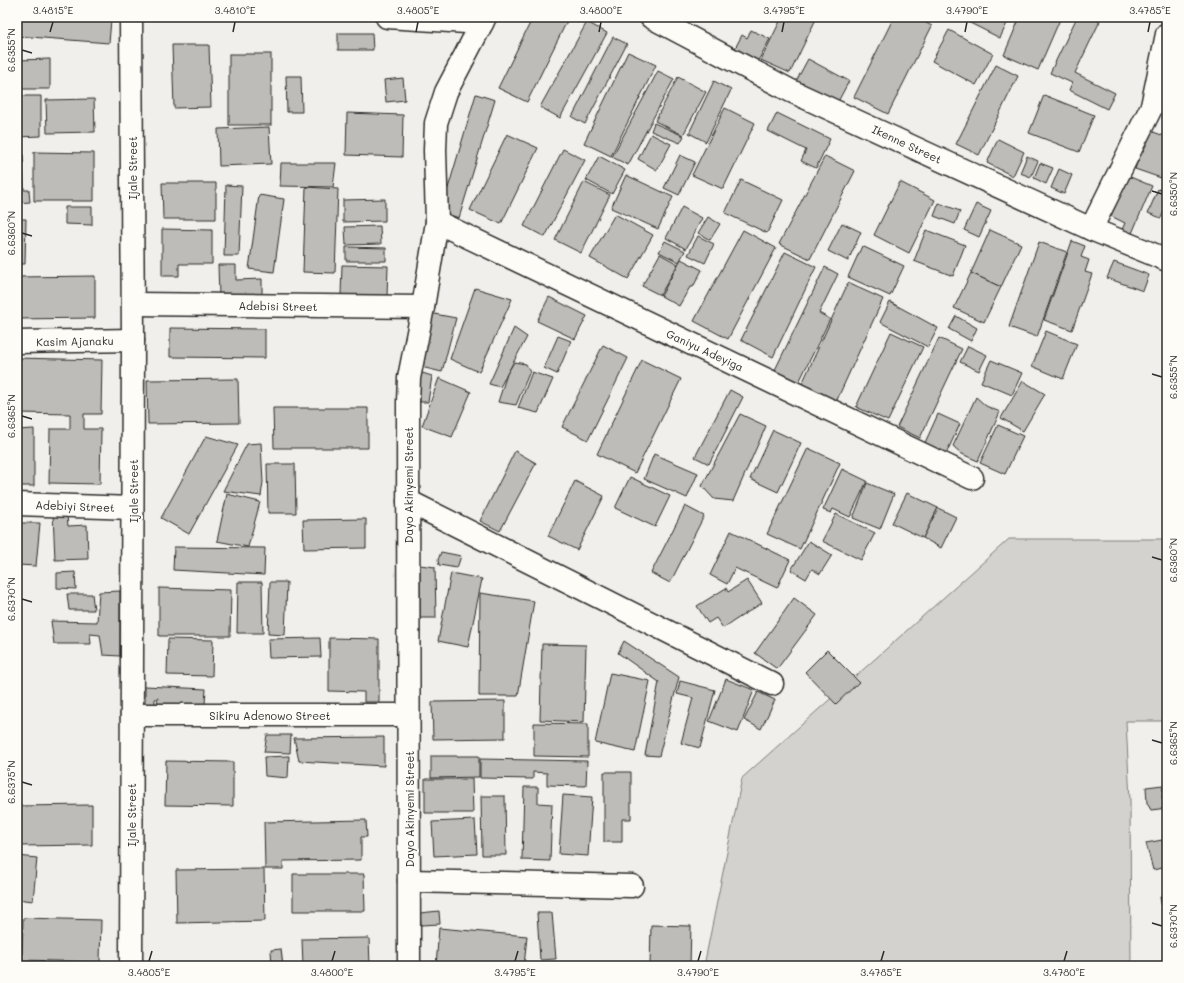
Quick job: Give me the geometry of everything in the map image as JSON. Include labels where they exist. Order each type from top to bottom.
[{"type":"street","name":"Ijale Street","points":[[131,17],[133,304],[131,966]]},
{"type":"street","points":[[387,17],[484,20]]},
{"type":"street","name":"Ikenne Street","points":[[651,17],[791,91],[1091,229],[1167,260]]},
{"type":"street","name":"Dayo Akinyemi Street","points":[[409,966],[409,378],[423,307],[437,222],[435,150],[436,123],[446,92],[484,20]]},
{"type":"street","points":[[1091,229],[1159,109],[1167,34]]},
{"type":"street","name":"Ganiyu Adeyiga","points":[[437,222],[972,478]]},
{"type":"street","name":"Adebisi Street","points":[[133,304],[423,307]]},
{"type":"street","name":"Kasim Ajanaku","points":[[17,342],[133,340]]},
{"type":"street","points":[[408,501],[772,684]]},
{"type":"street","name":"Adebiyi Street","points":[[17,504],[132,508]]},
{"type":"street","name":"Sikiru Adenowo Street","points":[[132,715],[408,716]]},
{"type":"street","points":[[409,882],[632,886]]},
{"type":"shaded area","points":[[1009,539],[1167,539],[1167,721],[1126,721],[1130,800],[1131,966],[704,966],[742,778]]},
{"type":"building","points":[[17,17],[65,17],[111,20],[109,43],[17,36]]},
{"type":"building","points":[[533,17],[559,17],[567,21],[527,102],[498,88]]},
{"type":"building","points":[[782,17],[817,17],[790,73],[761,60]]},
{"type":"building","points":[[894,17],[915,17],[932,26],[888,114],[854,97]]},
{"type":"building","points":[[958,17],[1010,17],[1000,38]]},
{"type":"building","points":[[1020,17],[1061,17],[1038,70],[1004,55]]},
{"type":"building","points":[[1077,17],[1094,17],[1100,21],[1075,73],[1115,93],[1107,109],[1069,90],[1072,83],[1050,73]]},
{"type":"building","points":[[587,22],[607,33],[560,118],[540,107]]},
{"type":"building","points":[[751,30],[770,39],[754,68],[731,56],[742,35],[747,38]]},
{"type":"building","points":[[949,30],[993,54],[976,85],[932,61]]},
{"type":"building","points":[[338,33],[372,33],[373,50],[338,50]]},
{"type":"building","points":[[613,37],[627,44],[585,124],[572,117]]},
{"type":"building","points":[[172,45],[209,45],[211,107],[174,108]]},
{"type":"building","points":[[628,52],[656,65],[611,156],[584,143]]},
{"type":"building","points":[[229,54],[271,54],[271,125],[229,125]]},
{"type":"building","points":[[50,59],[50,89],[17,89],[17,60]]},
{"type":"building","points":[[808,59],[849,81],[834,109],[793,87]]},
{"type":"building","points":[[996,65],[1018,76],[979,155],[956,144]]},
{"type":"building","points":[[658,71],[674,79],[628,165],[612,157]]},
{"type":"building","points":[[286,76],[301,76],[302,112],[287,112]]},
{"type":"building","points":[[678,77],[706,92],[683,135],[655,121]]},
{"type":"building","points":[[403,78],[405,100],[386,102],[384,80]]},
{"type":"building","points":[[714,81],[731,90],[706,142],[689,133]]},
{"type":"building","points":[[476,94],[495,100],[459,218],[441,212]]},
{"type":"building","points":[[1044,95],[1094,115],[1079,152],[1029,133]]},
{"type":"building","points":[[17,96],[41,96],[41,136],[17,137]]},
{"type":"building","points":[[94,99],[95,132],[47,133],[46,100]]},
{"type":"building","points":[[725,108],[755,123],[723,189],[692,175]]},
{"type":"building","points":[[347,113],[403,115],[402,157],[346,155]]},
{"type":"building","points":[[777,113],[830,139],[816,168],[801,161],[806,150],[768,131]]},
{"type":"building","points":[[654,123],[684,136],[680,143],[651,131]]},
{"type":"building","points":[[269,127],[271,164],[219,166],[218,129]]},
{"type":"building","points":[[1148,130],[1167,137],[1167,161],[1161,178],[1135,169]]},
{"type":"building","points":[[507,134],[538,148],[501,224],[470,210]]},
{"type":"building","points":[[651,134],[671,144],[657,170],[638,159]]},
{"type":"building","points":[[998,139],[1024,152],[1013,176],[987,163]]},
{"type":"building","points":[[563,149],[585,160],[545,237],[524,226]]},
{"type":"building","points":[[34,152],[94,153],[94,201],[34,201]]},
{"type":"building","points":[[17,153],[23,153],[24,190],[29,190],[30,202],[17,203]]},
{"type":"building","points":[[680,155],[695,162],[679,195],[664,188]]},
{"type":"building","points":[[599,156],[625,170],[612,194],[586,180]]},
{"type":"building","points":[[825,156],[855,171],[810,259],[779,244]]},
{"type":"building","points":[[1027,156],[1038,161],[1031,177],[1020,173]]},
{"type":"building","points":[[281,163],[336,163],[333,187],[280,186]]},
{"type":"building","points":[[1040,163],[1053,168],[1046,184],[1034,178]]},
{"type":"building","points":[[1059,169],[1072,175],[1064,194],[1051,188]]},
{"type":"building","points":[[626,175],[673,197],[658,229],[611,208]]},
{"type":"building","points":[[1128,176],[1152,186],[1130,238],[1120,234],[1125,223],[1111,216]]},
{"type":"building","points":[[741,180],[783,200],[767,233],[725,213]]},
{"type":"building","points":[[584,182],[610,195],[581,253],[555,240]]},
{"type":"building","points":[[900,182],[935,200],[909,253],[874,235]]},
{"type":"building","points":[[162,183],[216,183],[216,219],[163,219]]},
{"type":"building","points":[[226,185],[242,186],[239,256],[224,256]]},
{"type":"building","points":[[306,187],[338,189],[335,273],[303,272]]},
{"type":"building","points":[[1158,189],[1167,192],[1167,205],[1161,218],[1148,213]]},
{"type":"building","points":[[259,195],[284,199],[274,272],[249,269]]},
{"type":"building","points":[[385,199],[385,221],[343,222],[343,200]]},
{"type":"building","points":[[939,203],[960,211],[955,224],[934,216]]},
{"type":"building","points":[[976,204],[991,211],[979,237],[964,230]]},
{"type":"building","points":[[65,207],[92,207],[92,225],[65,224]]},
{"type":"building","points":[[682,207],[702,218],[686,249],[666,238]]},
{"type":"building","points":[[615,214],[653,235],[628,279],[590,258]]},
{"type":"building","points":[[708,217],[720,224],[710,240],[698,233]]},
{"type":"building","points":[[17,219],[26,219],[25,264],[17,264]]},
{"type":"building","points":[[842,223],[861,232],[848,261],[828,251]]},
{"type":"building","points":[[380,226],[381,244],[346,245],[345,227]]},
{"type":"building","points":[[162,229],[212,230],[212,264],[179,264],[179,276],[162,276]]},
{"type":"building","points":[[743,230],[776,248],[728,339],[694,321]]},
{"type":"building","points":[[926,230],[965,245],[953,276],[914,261]]},
{"type":"building","points":[[990,230],[1021,244],[1001,287],[971,273]]},
{"type":"building","points":[[698,236],[714,244],[705,263],[688,255]]},
{"type":"building","points":[[665,241],[685,251],[679,262],[659,252]]},
{"type":"building","points":[[1072,241],[1085,246],[1081,257],[1089,260],[1085,272],[1092,274],[1072,330],[1044,320]]},
{"type":"building","points":[[1039,242],[1067,252],[1037,337],[1009,327]]},
{"type":"building","points":[[862,246],[904,266],[890,296],[848,277]]},
{"type":"building","points":[[346,247],[386,248],[386,261],[346,261]]},
{"type":"building","points":[[785,252],[816,267],[773,357],[741,340]]},
{"type":"building","points":[[660,254],[678,264],[660,295],[642,286]]},
{"type":"building","points":[[681,259],[702,270],[693,287],[690,287],[679,306],[661,296]]},
{"type":"building","points":[[1114,262],[1149,275],[1143,291],[1107,278]]},
{"type":"building","points":[[218,265],[236,265],[236,280],[262,279],[262,295],[219,296]]},
{"type":"building","points":[[342,265],[388,266],[387,296],[341,295]]},
{"type":"building","points":[[825,267],[838,274],[819,313],[830,319],[797,386],[773,374]]},
{"type":"building","points":[[971,273],[1001,287],[984,322],[954,308]]},
{"type":"building","points":[[95,276],[95,318],[17,319],[17,277]]},
{"type":"building","points":[[848,283],[883,299],[836,402],[801,386]]},
{"type":"building","points":[[475,288],[512,299],[479,372],[450,359]]},
{"type":"building","points":[[549,297],[587,316],[575,339],[537,321]]},
{"type":"building","points":[[890,302],[938,328],[928,347],[880,322]]},
{"type":"building","points":[[429,313],[456,318],[442,372],[421,367]]},
{"type":"building","points":[[956,316],[977,328],[971,341],[949,329]]},
{"type":"building","points":[[170,328],[265,329],[265,358],[170,357]]},
{"type":"building","points":[[514,328],[527,337],[500,387],[489,384]]},
{"type":"building","points":[[1046,331],[1077,344],[1063,379],[1032,366]]},
{"type":"building","points":[[891,332],[923,347],[888,421],[856,407]]},
{"type":"building","points":[[558,336],[571,341],[557,374],[544,368]]},
{"type":"building","points":[[939,338],[962,349],[920,438],[897,427]]},
{"type":"building","points":[[603,345],[628,358],[588,440],[562,427]]},
{"type":"building","points":[[968,346],[987,355],[979,371],[960,362]]},
{"type":"building","points":[[17,358],[102,360],[101,414],[84,414],[84,429],[101,429],[100,484],[49,483],[50,429],[70,429],[70,414],[17,413]]},
{"type":"building","points":[[642,360],[681,379],[635,473],[597,454]]},
{"type":"building","points":[[991,360],[1022,373],[1012,395],[981,382]]},
{"type":"building","points":[[514,362],[526,364],[530,371],[516,405],[498,402],[507,374]]},
{"type":"building","points":[[419,372],[432,376],[428,402],[420,402]]},
{"type":"building","points":[[532,372],[553,379],[538,413],[518,408]]},
{"type":"building","points":[[439,378],[471,392],[452,437],[422,426]]},
{"type":"building","points":[[238,379],[239,423],[148,424],[147,380]]},
{"type":"building","points":[[1023,381],[1045,394],[1023,431],[1001,418]]},
{"type":"building","points":[[730,390],[743,397],[709,464],[695,457]]},
{"type":"building","points":[[976,397],[986,406],[1000,412],[978,461],[962,454],[953,446]]},
{"type":"building","points":[[273,408],[368,408],[368,448],[274,448]]},
{"type":"building","points":[[740,414],[766,426],[733,501],[714,499],[702,486]]},
{"type":"building","points":[[938,414],[960,424],[945,456],[923,447]]},
{"type":"building","points":[[998,425],[1023,436],[1005,474],[980,463]]},
{"type":"building","points":[[34,429],[34,486],[17,486],[17,430]]},
{"type":"building","points":[[773,430],[801,443],[778,492],[750,479]]},
{"type":"building","points":[[206,436],[238,445],[189,534],[161,518]]},
{"type":"building","points":[[261,443],[263,482],[261,496],[223,491],[247,444]]},
{"type":"building","points":[[808,448],[840,463],[800,549],[767,534]]},
{"type":"building","points":[[515,451],[536,463],[500,531],[480,521]]},
{"type":"building","points":[[654,454],[698,473],[687,498],[644,479]]},
{"type":"building","points":[[267,464],[295,464],[296,513],[268,513]]},
{"type":"building","points":[[842,469],[867,481],[850,517],[833,509],[831,513],[823,510]]},
{"type":"building","points":[[630,477],[670,496],[655,527],[615,508]]},
{"type":"building","points":[[575,481],[604,496],[577,550],[548,536]]},
{"type":"building","points":[[867,483],[894,494],[880,529],[853,518]]},
{"type":"building","points":[[907,493],[938,508],[923,538],[892,523]]},
{"type":"building","points":[[227,494],[260,502],[248,547],[217,541]]},
{"type":"building","points":[[685,506],[704,516],[670,583],[651,573]]},
{"type":"building","points":[[938,508],[956,517],[941,548],[923,538]]},
{"type":"building","points":[[53,514],[67,515],[68,526],[87,525],[88,559],[55,560]]},
{"type":"building","points":[[836,514],[875,533],[861,560],[822,541]]},
{"type":"building","points":[[366,519],[366,548],[304,549],[303,520]]},
{"type":"building","points":[[17,523],[40,523],[36,566],[17,565]]},
{"type":"building","points":[[731,531],[790,560],[777,588],[735,568],[727,584],[710,575]]},
{"type":"building","points":[[809,541],[832,555],[820,574],[812,569],[806,579],[791,570]]},
{"type":"building","points":[[174,547],[265,548],[264,575],[173,570]]},
{"type":"building","points":[[441,552],[461,556],[457,568],[439,565],[438,560]]},
{"type":"building","points":[[420,565],[435,567],[436,618],[420,618]]},
{"type":"building","points":[[75,572],[76,589],[57,588],[57,573]]},
{"type":"building","points":[[451,573],[482,579],[468,647],[438,641]]},
{"type":"building","points":[[747,580],[762,603],[723,628],[716,618],[708,623],[697,606],[726,588],[728,592]]},
{"type":"building","points":[[238,582],[262,582],[263,633],[237,633]]},
{"type":"building","points":[[270,582],[287,582],[285,635],[268,634]]},
{"type":"building","points":[[159,588],[231,590],[230,636],[159,636]]},
{"type":"building","points":[[120,591],[120,656],[103,655],[100,635],[90,634],[91,644],[54,644],[51,621],[97,622],[99,592]]},
{"type":"building","points":[[480,593],[534,601],[518,696],[479,696]]},
{"type":"building","points":[[67,594],[92,594],[94,610],[69,610]]},
{"type":"building","points":[[794,598],[817,615],[777,669],[755,653]]},
{"type":"building","points":[[17,625],[19,625],[20,673],[17,673]]},
{"type":"building","points":[[320,638],[321,657],[269,658],[268,639]]},
{"type":"building","points":[[329,638],[379,639],[379,702],[364,702],[364,692],[329,691]]},
{"type":"building","points":[[168,639],[213,640],[212,676],[167,675]]},
{"type":"building","points":[[624,641],[679,677],[659,756],[645,755],[659,682],[618,653]]},
{"type":"building","points":[[542,644],[586,645],[584,722],[540,720]]},
{"type":"building","points":[[827,650],[859,682],[836,704],[805,672]]},
{"type":"building","points":[[610,673],[650,681],[635,752],[595,743]]},
{"type":"building","points":[[726,679],[754,690],[738,732],[709,721]]},
{"type":"building","points":[[680,681],[715,690],[700,748],[681,743],[693,698],[677,694]]},
{"type":"building","points":[[145,686],[206,689],[205,704],[157,704],[158,698],[155,699],[155,708],[145,707]]},
{"type":"building","points":[[758,692],[775,700],[761,729],[744,720]]},
{"type":"building","points":[[505,701],[505,738],[433,739],[432,702]]},
{"type":"building","points":[[534,723],[588,724],[588,757],[534,756]]},
{"type":"building","points":[[267,735],[291,735],[290,753],[264,752]]},
{"type":"building","points":[[384,737],[384,766],[299,761],[294,738]]},
{"type":"building","points":[[289,756],[288,778],[265,776],[264,757]]},
{"type":"building","points":[[431,756],[479,756],[479,777],[431,778]]},
{"type":"building","points":[[480,759],[587,761],[586,786],[547,785],[547,773],[533,772],[533,779],[480,778]]},
{"type":"building","points":[[166,761],[233,762],[233,806],[165,805]]},
{"type":"building","points":[[604,772],[631,772],[631,819],[622,819],[622,842],[604,842]]},
{"type":"building","points":[[425,779],[472,779],[473,813],[425,813]]},
{"type":"building","points":[[1163,785],[1162,798],[1167,804],[1167,808],[1151,810],[1147,803],[1146,787]]},
{"type":"building","points":[[524,787],[538,787],[538,803],[552,804],[550,861],[522,860]]},
{"type":"building","points":[[563,795],[592,797],[588,856],[559,854]]},
{"type":"building","points":[[481,796],[505,796],[506,855],[482,855]]},
{"type":"building","points":[[92,805],[92,845],[17,846],[17,806]]},
{"type":"building","points":[[366,820],[367,837],[361,837],[361,860],[283,861],[283,869],[265,869],[264,822]]},
{"type":"building","points":[[475,820],[477,854],[434,856],[432,822]]},
{"type":"building","points":[[1162,840],[1167,867],[1153,870],[1146,843]]},
{"type":"building","points":[[17,856],[37,858],[33,901],[17,899]]},
{"type":"building","points":[[264,869],[265,921],[177,923],[176,870]]},
{"type":"building","points":[[293,874],[364,874],[365,911],[293,911]]},
{"type":"building","points":[[1167,896],[1167,927],[1165,927],[1160,897]]},
{"type":"building","points":[[439,911],[440,924],[421,925],[420,913]]},
{"type":"building","points":[[537,913],[552,913],[556,959],[540,960]]},
{"type":"building","points":[[23,918],[101,920],[100,962],[22,960]]},
{"type":"building","points":[[651,925],[691,926],[690,966],[650,966]]},
{"type":"building","points":[[439,928],[527,936],[524,966],[436,966]]},
{"type":"building","points":[[369,938],[370,966],[303,966],[302,939]]},
{"type":"building","points":[[281,949],[283,966],[272,966],[271,950]]}]
